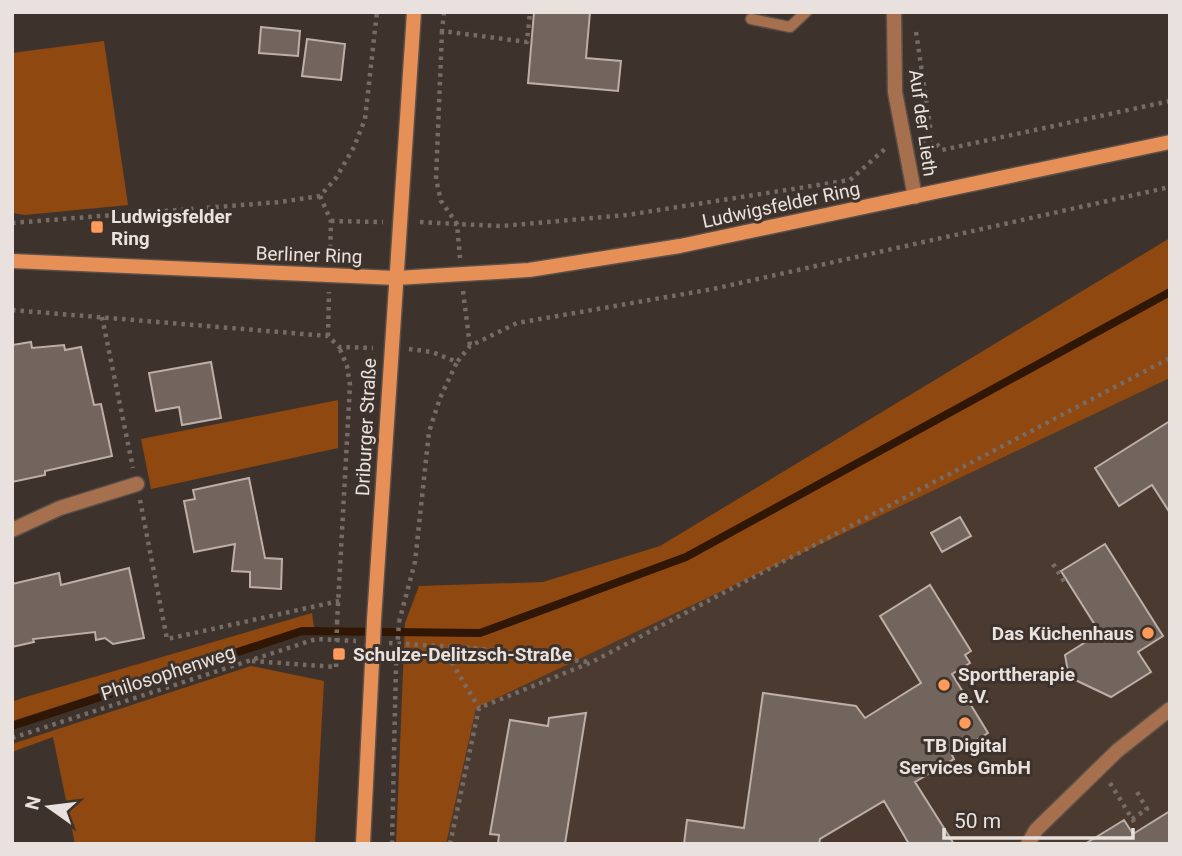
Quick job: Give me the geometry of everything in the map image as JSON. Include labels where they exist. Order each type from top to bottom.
[{"type":"main road","name":"Driburger Straße","points":[[363,844],[390,348],[414,12]]},
{"type":"main road","name":"Ludwigsfelder Ring","points":[[396,278],[528,270],[680,246],[1170,142]]},
{"type":"main road","name":"Berliner Ring","points":[[12,261],[396,278]]},
{"type":"street","name":"Auf der Lieth","points":[[894,12],[895,92],[915,197]]},
{"type":"street","points":[[12,530],[60,508],[136,484]]},
{"type":"street","points":[[1028,844],[1036,830],[1100,767],[1170,709]]},
{"type":"lane","points":[[751,19],[790,27],[806,12]]},
{"type":"path","points":[[12,223],[280,202],[320,196],[336,178],[365,119],[376,12]]},
{"type":"path","points":[[444,12],[436,179],[441,201],[457,224],[470,346]]},
{"type":"path","points":[[442,31],[527,42],[530,12]]},
{"type":"path","points":[[915,25],[932,138],[942,150],[1170,101]]},
{"type":"path","points":[[320,196],[331,222],[501,226],[627,215],[850,180],[885,148],[932,138]]},
{"type":"path","points":[[393,844],[399,622],[415,562],[429,432],[440,398],[457,362],[470,346],[517,323],[701,291],[1170,187]]},
{"type":"path","points":[[12,310],[328,336],[339,347],[347,366],[350,385],[336,667],[248,661]]},
{"type":"path","points":[[102,317],[167,639],[339,601]]},
{"type":"path","points":[[339,347],[432,352],[457,362]]},
{"type":"path","points":[[479,708],[592,662],[1170,358]]},
{"type":"path","points":[[1054,564],[1065,583]]},
{"type":"path","name":"Philosophenweg","points":[[12,738],[316,639],[334,640]]},
{"type":"path","points":[[398,643],[592,662]]},
{"type":"path","points":[[432,646],[452,663],[479,708],[450,844]]},
{"type":"path","points":[[1100,767],[1136,825]]},
{"type":"path","points":[[1132,818],[1147,809],[1138,792]]},
{"type":"shaded area","points":[[104,41],[128,205],[25,215],[12,213],[12,53]]},
{"type":"shaded area","points":[[1170,238],[1170,378],[476,708],[446,844],[396,844],[405,623],[419,586],[543,582],[660,546]]},
{"type":"shaded area","points":[[1170,378],[1170,844],[446,844],[475,708]]},
{"type":"shaded area","points":[[338,400],[338,448],[151,489],[141,439]]},
{"type":"shaded area","points":[[312,613],[314,627],[302,628],[12,721],[12,702],[22,698]]},
{"type":"shaded area","points":[[251,666],[324,681],[315,844],[75,844],[53,737],[12,752],[12,744]]},
{"type":"building","points":[[534,12],[590,12],[586,58],[621,61],[618,91],[528,83]]},
{"type":"building","points":[[261,27],[300,31],[298,56],[259,53]]},
{"type":"building","points":[[307,39],[345,44],[341,80],[302,76]]},
{"type":"building","points":[[31,342],[32,348],[64,345],[65,350],[81,347],[94,405],[101,404],[112,456],[45,471],[45,475],[12,482],[12,345]]},
{"type":"building","points":[[211,362],[221,418],[182,425],[179,407],[156,411],[149,373]]},
{"type":"building","points":[[1170,421],[1170,513],[1152,485],[1119,506],[1095,468]]},
{"type":"building","points":[[249,478],[265,558],[282,559],[281,589],[250,587],[250,572],[232,571],[235,544],[194,552],[184,501],[195,499],[193,490]]},
{"type":"building","points":[[960,517],[971,536],[942,552],[931,533]]},
{"type":"building","points":[[1105,544],[1163,636],[1138,652],[1151,672],[1111,697],[1069,677],[1065,655],[1100,633],[1061,571]]},
{"type":"building","points":[[129,568],[144,638],[113,644],[105,638],[96,640],[95,632],[33,639],[34,642],[12,647],[12,584],[59,573],[61,585]]},
{"type":"building","points":[[930,585],[971,651],[965,655],[970,663],[952,674],[988,733],[952,755],[954,759],[915,782],[954,844],[909,844],[884,801],[820,839],[819,844],[684,844],[687,820],[744,828],[763,693],[856,706],[865,718],[921,683],[880,616]]},
{"type":"building","points":[[586,713],[565,844],[498,844],[499,835],[490,834],[510,720],[548,726],[549,718]]},
{"type":"building","points":[[1170,811],[1170,844],[1085,844],[1124,820],[1133,834]]},
{"type":"waterway","points":[[12,726],[302,631],[480,633],[686,557],[1170,292]]},
{"type":"place","name":"Ludwigsfelder Ring","points":[[97,227]]},
{"type":"place","name":"Das Küchenhaus","points":[[1148,633]]},
{"type":"place","name":"Schulze-Delitzsch-Straße","points":[[339,654]]},
{"type":"place","name":"Sporttherapie e.V.","points":[[944,685]]},
{"type":"place","name":"TB Digital Services GmbH","points":[[965,723]]}]
